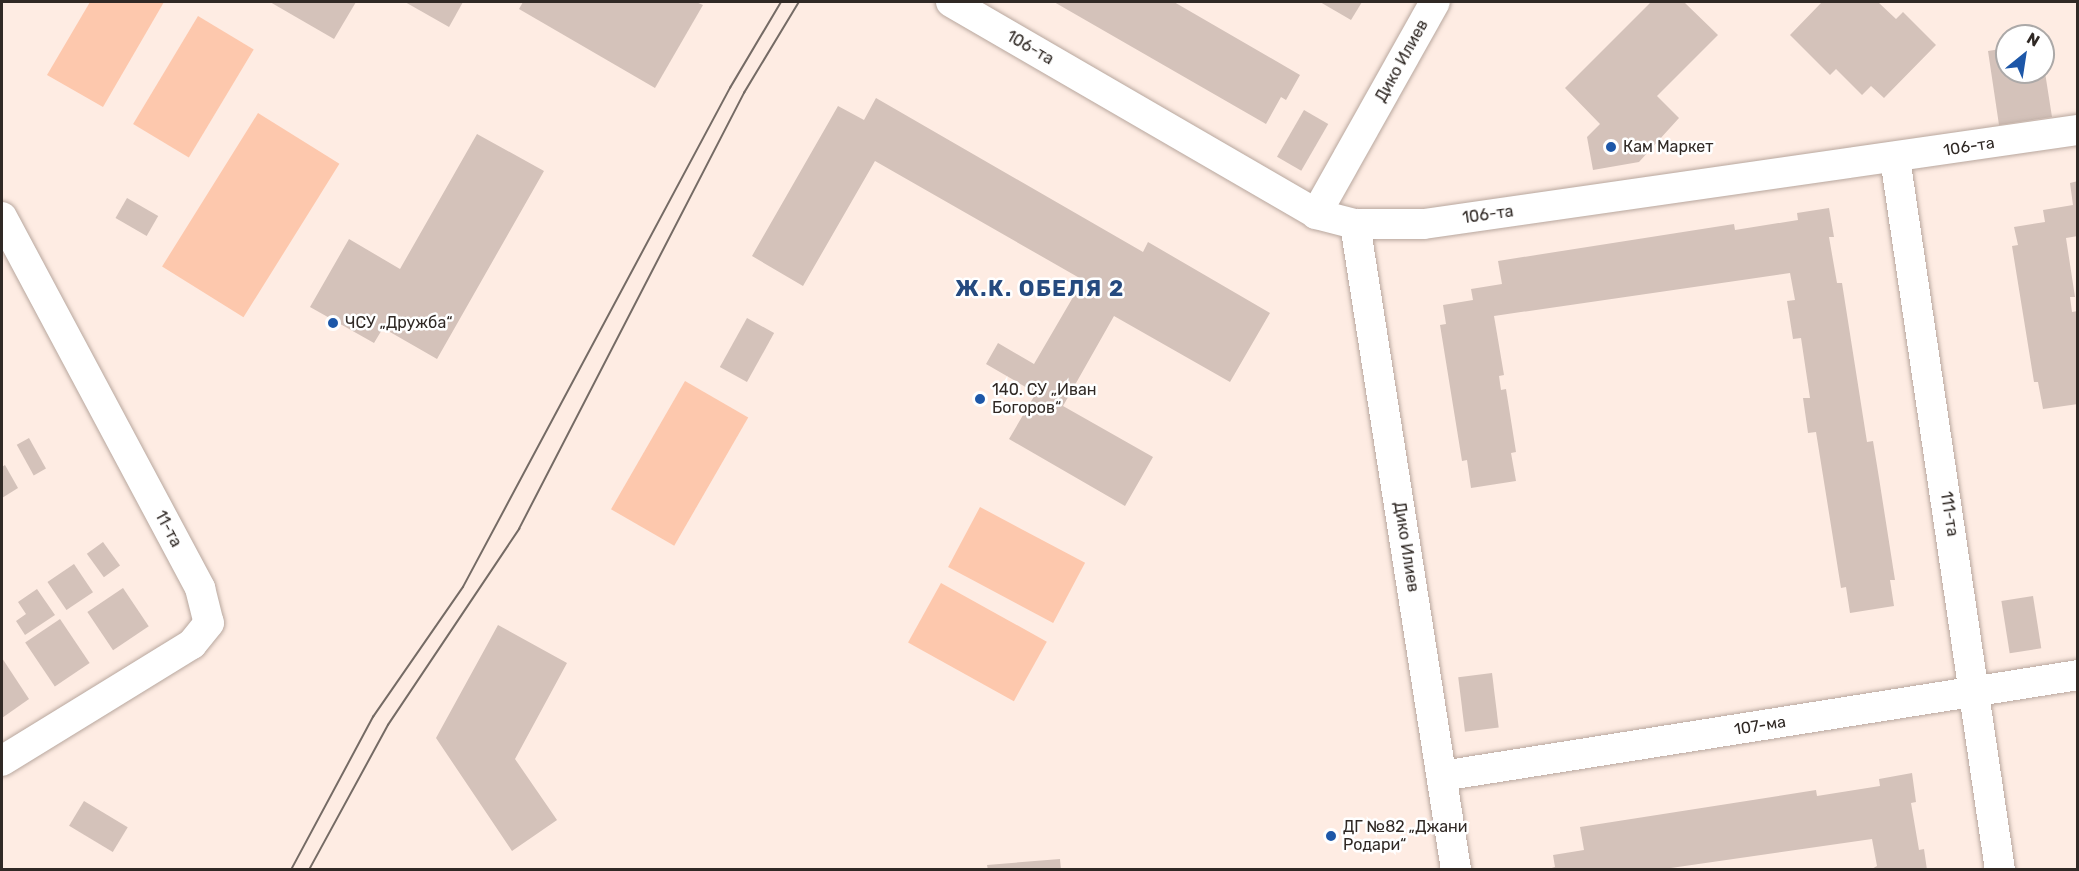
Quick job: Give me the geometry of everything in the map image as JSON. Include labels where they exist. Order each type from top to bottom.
[{"type":"street","name":"106-та","points":[[951,2],[1316,214],[1355,224],[1424,224],[2078,130]]},
{"type":"street","name":"Дико Илиев","points":[[1316,214],[1435,2]]},
{"type":"street","name":"111-та","points":[[1895,158],[2000,870]]},
{"type":"street","name":"11-та","points":[[2,217],[200,588],[209,623],[192,644],[2,761]]},
{"type":"street","name":"Дико Илиев","points":[[1355,224],[1456,870]]},
{"type":"street","name":"107-ма","points":[[1442,776],[2078,675]]},
{"type":"shaded area","points":[[90,2],[164,2],[103,107],[47,75]]},
{"type":"shaded area","points":[[198,16],[254,49],[189,157],[133,124]]},
{"type":"shaded area","points":[[258,113],[339,164],[243,317],[162,266]]},
{"type":"shaded area","points":[[685,381],[748,418],[674,546],[611,509]]},
{"type":"shaded area","points":[[980,507],[1085,563],[1053,623],[948,567]]},
{"type":"shaded area","points":[[941,583],[1047,642],[1014,701],[908,642]]},
{"type":"building","points":[[270,2],[356,2],[334,39]]},
{"type":"building","points":[[405,2],[463,2],[449,27]]},
{"type":"building","points":[[523,2],[696,2],[703,5],[655,88],[519,9]]},
{"type":"building","points":[[1054,2],[1174,2],[1300,75],[1286,100],[1281,97],[1266,124]]},
{"type":"building","points":[[1320,2],[1362,2],[1351,20]]},
{"type":"building","points":[[1651,2],[1684,2],[1718,35],[1657,96],[1679,118],[1639,162],[1593,170],[1587,137],[1600,124],[1565,88]]},
{"type":"building","points":[[1822,2],[1878,2],[1896,19],[1903,12],[1936,45],[1884,98],[1871,86],[1862,95],[1836,69],[1830,75],[1790,35]]},
{"type":"building","points":[[1995,50],[1995,84],[2047,84],[2052,117],[1999,125],[1988,51]]},
{"type":"building","points":[[876,98],[1143,252],[1148,242],[1270,313],[1230,382],[1114,316],[1063,406],[1153,457],[1125,506],[1009,439],[1036,393],[986,364],[998,343],[1034,364],[1083,280],[875,161],[803,286],[752,256],[838,106],[864,120]]},
{"type":"building","points":[[1304,110],[1328,124],[1301,171],[1277,157]]},
{"type":"building","points":[[477,134],[544,171],[437,359],[383,328],[374,343],[310,307],[349,239],[400,269]]},
{"type":"building","points":[[2078,181],[2078,236],[2066,238],[2075,297],[2070,297],[2072,312],[2078,311],[2078,404],[2043,409],[2038,382],[2034,382],[2012,246],[2018,245],[2014,227],[2045,222],[2043,210],[2073,205],[2070,183]]},
{"type":"building","points":[[127,198],[158,216],[147,236],[116,218]]},
{"type":"building","points":[[1829,208],[1834,237],[1829,237],[1837,283],[1842,283],[1867,442],[1873,441],[1895,580],[1890,580],[1894,606],[1850,613],[1846,587],[1841,588],[1816,432],[1808,433],[1803,398],[1810,398],[1801,338],[1793,339],[1787,301],[1795,300],[1790,273],[1494,316],[1504,375],[1499,376],[1501,390],[1506,389],[1516,452],[1511,453],[1516,481],[1471,488],[1467,460],[1462,461],[1440,325],[1446,324],[1443,305],[1473,300],[1471,289],[1502,284],[1498,261],[1734,224],[1735,230],[1798,220],[1797,213]]},
{"type":"building","points":[[747,318],[774,333],[747,382],[720,367]]},
{"type":"building","points":[[29,438],[46,469],[34,475],[17,445]]},
{"type":"building","points":[[5,465],[18,488],[2,498],[2,467]]},
{"type":"building","points":[[103,542],[120,565],[104,577],[87,554]]},
{"type":"building","points":[[74,564],[93,592],[66,610],[47,582]]},
{"type":"building","points":[[123,588],[149,626],[113,650],[87,612]]},
{"type":"building","points":[[37,589],[55,615],[25,635],[16,621],[26,614],[18,602]]},
{"type":"building","points":[[2033,596],[2041,648],[2010,653],[2001,601]]},
{"type":"building","points":[[60,619],[90,663],[55,686],[25,642]]},
{"type":"building","points":[[498,625],[567,663],[515,759],[557,820],[512,851],[436,738]]},
{"type":"building","points":[[2,658],[29,699],[2,718]]},
{"type":"building","points":[[1492,673],[1499,728],[1465,732],[1458,677]]},
{"type":"building","points":[[1912,773],[1916,802],[1911,803],[1919,850],[1924,849],[1927,870],[1870,870],[1877,866],[1872,839],[1657,870],[1545,870],[1555,867],[1553,855],[1584,850],[1580,827],[1816,790],[1817,796],[1880,786],[1879,779]]},
{"type":"building","points":[[84,801],[128,827],[113,852],[69,826]]},
{"type":"building","points":[[1060,859],[1061,870],[988,870],[987,865]]},
{"type":"tram line","points":[[291,870],[373,717],[463,587],[730,88],[781,2]]},
{"type":"tram line","points":[[309,870],[388,725],[519,529],[744,93],[799,2]]},
{"type":"place","name":"Кам Маркет","points":[[1611,147]]},
{"type":"place","name":"ЧСУ „Дружба“","points":[[333,323]]},
{"type":"place","name":"140. СУ „Иван Богоров“","points":[[980,399]]},
{"type":"place","name":"ДГ №82 „Джани Родари“","points":[[1331,836]]},
{"type":"district","name":"Ж.К. ОБЕЛЯ 2","points":[[1040,289]]}]
